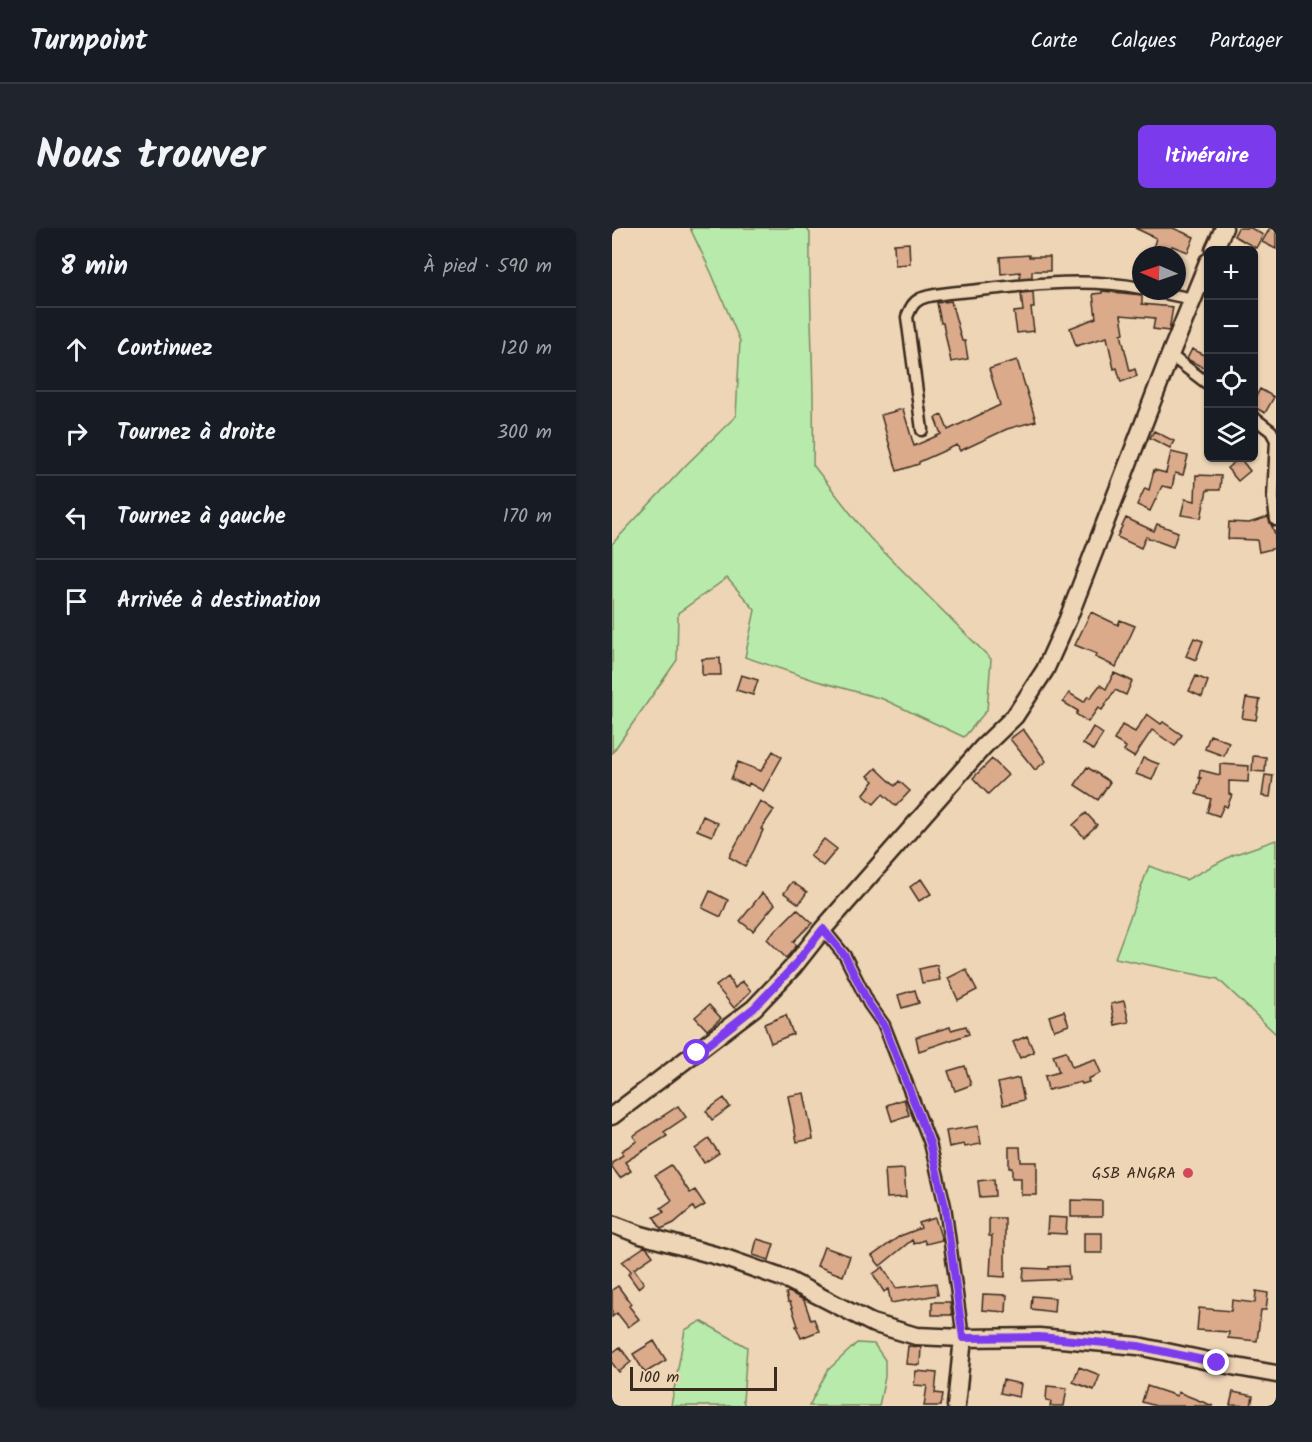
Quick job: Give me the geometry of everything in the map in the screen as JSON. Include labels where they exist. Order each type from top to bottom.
[{"type":"street","points":[[1216,246],[1224,228]]},
{"type":"street","points":[[612,1116],[754,1008],[793,967],[823,929],[983,747],[1015,716],[1045,670],[1068,619],[1170,355],[1204,274]]},
{"type":"street","points":[[922,430],[907,317],[910,308],[920,298],[955,292],[1057,282],[1132,286]]},
{"type":"street","points":[[1186,298],[1193,299]]},
{"type":"street","points":[[1170,355],[1204,380]]},
{"type":"street","points":[[1258,421],[1270,430],[1276,440],[1273,498],[1276,520]]},
{"type":"street","points":[[823,929],[845,956],[869,1004],[884,1025],[930,1143],[945,1206],[963,1338],[956,1406]]},
{"type":"street","points":[[612,1224],[641,1235],[725,1258],[788,1280],[872,1323],[916,1336],[1039,1337],[1138,1346],[1276,1374]]},
{"type":"green space","points":[[690,228],[806,228],[810,233],[813,465],[869,537],[991,659],[987,710],[964,737],[883,699],[817,681],[745,657],[755,610],[727,578],[678,613],[677,660],[612,753],[612,544],[736,416],[740,341]]},
{"type":"green space","points":[[1276,840],[1276,1034],[1218,979],[1115,958],[1149,866],[1186,880],[1233,855]]},
{"type":"green space","points":[[701,1321],[747,1347],[743,1401],[745,1406],[671,1406],[685,1330]]},
{"type":"green space","points":[[857,1343],[874,1344],[885,1360],[885,1377],[879,1406],[809,1406],[828,1370]]},
{"type":"building","points":[[1135,228],[1173,228],[1194,237],[1188,252],[1186,246],[1154,246],[1156,238]]},
{"type":"building","points":[[1238,228],[1251,228],[1263,235],[1257,246],[1252,246],[1234,236]]},
{"type":"building","points":[[1270,228],[1276,228],[1276,249],[1262,242]]},
{"type":"building","points":[[909,243],[910,264],[895,265],[894,244]]},
{"type":"building","points":[[1029,255],[1029,257],[1050,257],[1050,271],[1032,271],[1032,277],[1020,278],[1020,272],[1001,274],[1000,257]]},
{"type":"building","points":[[1102,291],[1132,294],[1132,300],[1142,300],[1142,304],[1173,307],[1169,331],[1153,329],[1155,318],[1121,315],[1124,333],[1121,334],[1130,371],[1135,369],[1137,376],[1121,382],[1117,368],[1114,369],[1107,337],[1076,346],[1070,328],[1096,318],[1093,294],[1102,293]]},
{"type":"building","points":[[1033,292],[1034,308],[1031,308],[1034,331],[1017,333],[1014,312],[1023,311],[1021,293]]},
{"type":"building","points":[[951,301],[962,341],[965,341],[968,359],[951,362],[937,303]]},
{"type":"building","points":[[1192,349],[1204,355],[1204,368],[1187,359]]},
{"type":"building","points":[[1017,360],[1036,421],[1007,429],[960,451],[957,445],[919,464],[897,471],[881,415],[903,409],[914,446],[941,434],[935,418],[942,415],[948,430],[1000,405],[989,369]]},
{"type":"building","points":[[1260,389],[1274,397],[1265,413],[1258,409]]},
{"type":"building","points":[[1154,431],[1174,441],[1170,448],[1150,438]]},
{"type":"building","points":[[1171,452],[1188,456],[1183,475],[1175,473],[1172,488],[1162,486],[1150,511],[1137,505],[1145,488],[1149,490],[1154,470],[1166,473]]},
{"type":"building","points":[[1235,462],[1243,462],[1250,471],[1238,481],[1227,468]]},
{"type":"building","points":[[1196,475],[1221,476],[1220,490],[1207,490],[1201,518],[1181,515],[1185,499],[1195,501]]},
{"type":"building","points":[[1268,517],[1275,534],[1276,548],[1259,552],[1257,540],[1228,539],[1229,522],[1249,523]]},
{"type":"building","points":[[1126,518],[1154,531],[1157,524],[1178,532],[1173,547],[1146,537],[1141,548],[1117,537]]},
{"type":"building","points":[[1091,612],[1118,625],[1120,620],[1135,626],[1116,667],[1095,657],[1097,654],[1075,645]]},
{"type":"building","points":[[1194,638],[1203,641],[1196,660],[1186,656]]},
{"type":"building","points":[[720,658],[721,675],[702,675],[702,659]]},
{"type":"building","points":[[1114,673],[1132,681],[1126,695],[1115,690],[1102,710],[1098,708],[1088,722],[1076,714],[1078,711],[1063,702],[1069,693],[1084,702],[1100,685],[1106,689]]},
{"type":"building","points":[[741,675],[758,680],[753,695],[736,690]]},
{"type":"building","points":[[1196,676],[1208,681],[1202,697],[1189,691]]},
{"type":"building","points":[[1246,698],[1260,700],[1256,720],[1242,718]]},
{"type":"building","points":[[1147,714],[1182,735],[1175,746],[1152,730],[1134,757],[1124,751],[1126,747],[1114,740],[1122,725],[1135,732]]},
{"type":"building","points":[[1093,727],[1103,734],[1093,750],[1083,744]]},
{"type":"building","points":[[1023,729],[1046,761],[1035,770],[1010,739]]},
{"type":"building","points":[[1210,735],[1229,742],[1224,756],[1205,749]]},
{"type":"building","points":[[773,751],[782,757],[763,791],[749,783],[748,786],[731,779],[738,762],[761,771]]},
{"type":"building","points":[[1253,756],[1266,757],[1265,772],[1252,771]]},
{"type":"building","points":[[1143,758],[1159,764],[1152,780],[1136,774]]},
{"type":"building","points":[[992,759],[1008,775],[988,794],[973,778]]},
{"type":"building","points":[[1220,764],[1249,766],[1248,782],[1229,781],[1229,794],[1232,795],[1227,807],[1224,805],[1219,816],[1207,812],[1211,799],[1196,794],[1201,778],[1199,778],[1200,770],[1220,775]]},
{"type":"building","points":[[1087,767],[1110,782],[1098,800],[1075,785]]},
{"type":"building","points":[[876,768],[895,786],[899,781],[910,791],[896,806],[883,794],[874,804],[863,795],[874,781],[868,776]]},
{"type":"building","points":[[1265,775],[1273,776],[1270,797],[1262,796]]},
{"type":"building","points":[[760,801],[774,810],[761,829],[763,830],[745,866],[729,857]]},
{"type":"building","points":[[1086,813],[1097,825],[1084,837],[1073,825]]},
{"type":"building","points":[[703,816],[718,823],[712,836],[697,830]]},
{"type":"building","points":[[824,839],[837,849],[823,866],[810,856]]},
{"type":"building","points":[[921,879],[931,894],[919,901],[910,887]]},
{"type":"building","points":[[792,882],[807,892],[799,904],[784,893]]},
{"type":"building","points":[[710,891],[728,900],[721,917],[702,908]]},
{"type":"building","points":[[762,893],[775,904],[753,931],[740,921]]},
{"type":"building","points":[[797,909],[812,923],[793,942],[797,945],[786,958],[767,939]]},
{"type":"building","points":[[937,965],[940,980],[922,983],[919,969]]},
{"type":"building","points":[[966,969],[977,990],[958,1000],[948,978]]},
{"type":"building","points":[[728,977],[735,988],[742,981],[751,991],[734,1008],[716,986]]},
{"type":"building","points":[[915,990],[919,1003],[902,1008],[898,995]]},
{"type":"building","points":[[1124,1001],[1129,1022],[1115,1025],[1111,1004]]},
{"type":"building","points":[[709,1005],[721,1018],[707,1030],[695,1017]]},
{"type":"building","points":[[1064,1011],[1069,1025],[1054,1030],[1049,1016]]},
{"type":"building","points":[[786,1015],[793,1034],[771,1043],[764,1024]]},
{"type":"building","points":[[966,1026],[969,1034],[919,1051],[916,1037],[950,1027],[951,1030]]},
{"type":"building","points":[[1027,1036],[1034,1052],[1020,1058],[1013,1042]]},
{"type":"building","points":[[1066,1051],[1072,1067],[1095,1059],[1101,1073],[1088,1079],[1089,1082],[1048,1090],[1045,1076],[1059,1072],[1053,1055]]},
{"type":"building","points":[[965,1066],[971,1085],[955,1091],[948,1071]]},
{"type":"building","points":[[1019,1078],[1024,1100],[1003,1105],[998,1083]]},
{"type":"building","points":[[804,1093],[813,1139],[797,1142],[788,1096]]},
{"type":"building","points":[[724,1098],[730,1107],[712,1120],[706,1111]]},
{"type":"building","points":[[904,1099],[909,1115],[892,1121],[887,1105]]},
{"type":"building","points":[[678,1106],[686,1117],[664,1132],[667,1136],[625,1162],[631,1171],[620,1178],[612,1167],[612,1162],[623,1155],[621,1151],[637,1141],[633,1136]]},
{"type":"building","points":[[978,1126],[981,1144],[949,1147],[946,1131]]},
{"type":"building","points":[[709,1139],[719,1153],[704,1163],[695,1149]]},
{"type":"building","points":[[1009,1147],[1020,1147],[1021,1162],[1037,1162],[1037,1195],[1021,1195],[1021,1178],[1012,1178],[1012,1168],[1009,1168]]},
{"type":"building","points":[[671,1165],[690,1193],[695,1190],[705,1205],[695,1211],[693,1207],[674,1223],[661,1229],[654,1217],[664,1212],[661,1208],[672,1200],[655,1175]]},
{"type":"building","points":[[904,1169],[906,1197],[887,1198],[885,1170]]},
{"type":"building","points":[[994,1179],[995,1196],[980,1197],[978,1181]]},
{"type":"building","points":[[1071,1200],[1102,1201],[1102,1217],[1071,1217]]},
{"type":"building","points":[[1048,1217],[1067,1218],[1066,1234],[1047,1233]]},
{"type":"building","points":[[935,1218],[942,1240],[926,1244],[924,1240],[914,1244],[912,1240],[880,1266],[872,1256],[900,1236],[921,1228],[919,1223]]},
{"type":"building","points":[[989,1218],[1005,1218],[1005,1277],[990,1276],[992,1236],[989,1236]]},
{"type":"building","points":[[1084,1233],[1102,1233],[1102,1253],[1084,1253]]},
{"type":"building","points":[[757,1239],[774,1244],[769,1260],[753,1255]]},
{"type":"building","points":[[644,1247],[653,1256],[634,1269],[644,1283],[638,1288],[628,1274],[631,1271],[622,1262]]},
{"type":"building","points":[[824,1247],[850,1256],[843,1276],[817,1266]]},
{"type":"building","points":[[1068,1266],[1069,1279],[1023,1281],[1024,1268],[1049,1269],[1049,1267]]},
{"type":"building","points":[[883,1267],[896,1288],[936,1283],[938,1295],[891,1303],[888,1289],[884,1292],[873,1274]]},
{"type":"building","points":[[618,1286],[639,1319],[628,1327],[617,1313],[612,1317],[612,1290]]},
{"type":"building","points":[[1256,1291],[1268,1293],[1266,1310],[1261,1310],[1257,1341],[1228,1338],[1229,1332],[1197,1330],[1199,1308],[1231,1311],[1232,1300],[1255,1303]]},
{"type":"building","points":[[789,1292],[804,1300],[811,1320],[814,1319],[819,1331],[801,1338],[790,1302],[788,1302],[786,1293]]},
{"type":"building","points":[[983,1294],[1007,1295],[1006,1312],[982,1310]]},
{"type":"building","points":[[1032,1296],[1055,1298],[1054,1312],[1031,1309]]},
{"type":"building","points":[[932,1302],[950,1302],[952,1315],[932,1315]]},
{"type":"building","points":[[654,1341],[666,1360],[645,1373],[633,1354]]},
{"type":"building","points":[[908,1346],[921,1347],[920,1365],[906,1364]]},
{"type":"building","points":[[620,1347],[631,1362],[619,1372],[612,1363],[612,1353]]},
{"type":"building","points":[[1079,1367],[1100,1375],[1094,1390],[1073,1382]]},
{"type":"building","points":[[916,1371],[937,1373],[935,1393],[943,1394],[941,1406],[924,1406],[927,1386],[914,1385]]},
{"type":"building","points":[[1003,1380],[1021,1384],[1019,1397],[1000,1393]]},
{"type":"building","points":[[1047,1386],[1067,1388],[1064,1406],[1050,1406],[1051,1401],[1046,1400]]},
{"type":"building","points":[[1147,1386],[1177,1396],[1178,1392],[1213,1406],[1156,1406],[1142,1402]]},
{"type":"building","points":[[1233,1392],[1253,1396],[1251,1406],[1230,1405]]},
{"type":"place","name":"GSB ANGRA","points":[[1188,1173]]},
{"type":"route","points":[[697,1053],[754,1008],[793,967],[823,929],[845,956],[869,1004],[884,1025],[930,1143],[945,1206],[963,1338],[1039,1337],[1138,1346],[1217,1363]]}]
